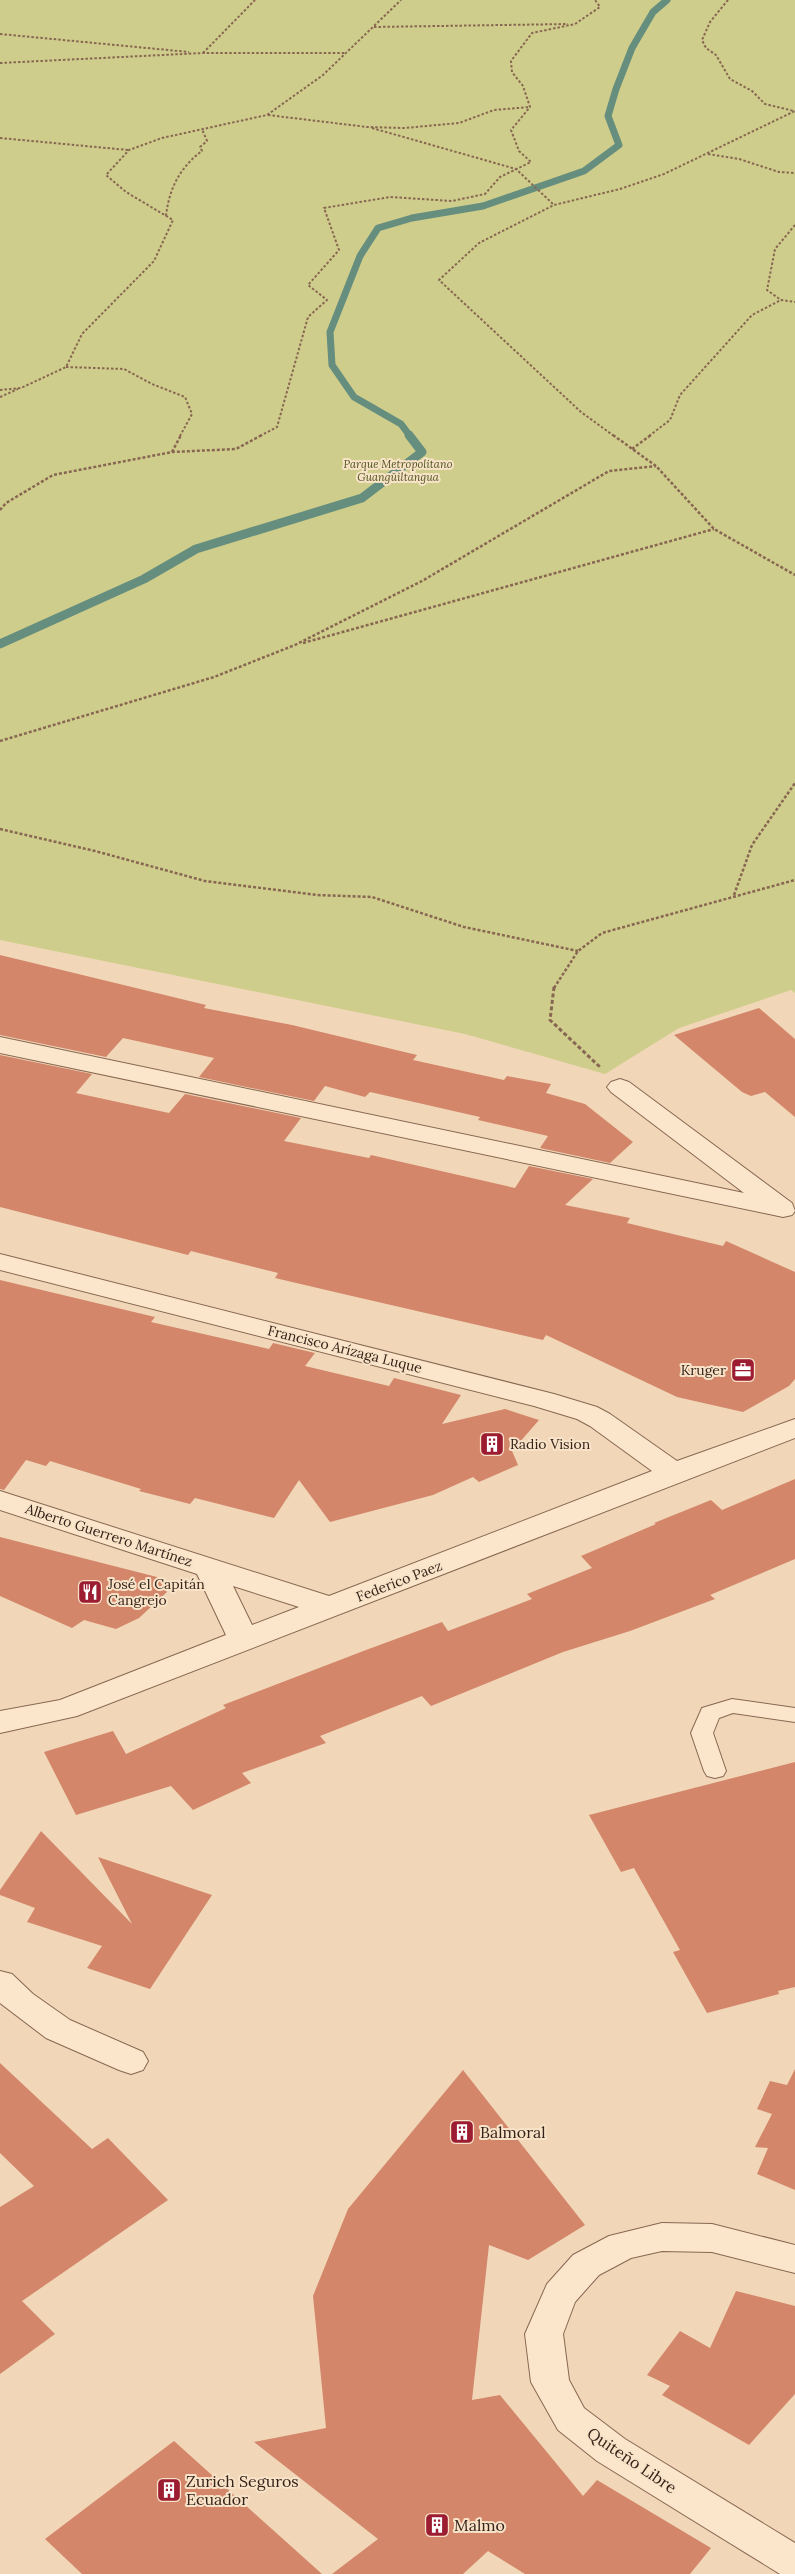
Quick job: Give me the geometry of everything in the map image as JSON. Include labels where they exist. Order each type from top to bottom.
[{"type":"street","points":[[0,1045],[789,1214]]},
{"type":"street","points":[[620,1087],[789,1214]]},
{"type":"street","name":"Francisco Arízaga Luque","points":[[0,1262],[552,1402],[587,1413],[600,1420],[674,1473]]},
{"type":"street","name":"Federico Paez","points":[[0,1722],[66,1709],[674,1473],[795,1428]]},
{"type":"street","name":"Alberto Guerrero Martínez","points":[[0,1500],[331,1607]]},
{"type":"street","points":[[209,1567],[244,1640]]},
{"type":"street","points":[[0,1982],[21,2002],[58,2029],[131,2061]]},
{"type":"street","name":"Quiteño Libre","points":[[795,2259],[712,2238],[662,2237],[622,2246],[586,2266],[560,2294],[544,2334],[550,2382],[572,2419],[611,2450],[795,2562]]},
{"type":"lane","points":[[716,1771],[702,1732],[710,1713],[732,1706],[795,1715]]},
{"type":"path","points":[[203,53],[255,0]]},
{"type":"path","points":[[267,115],[323,75],[401,0]]},
{"type":"path","points":[[530,107],[523,86],[512,72],[511,61],[532,33],[575,24],[600,7],[595,0]]},
{"type":"path","points":[[728,0],[710,22],[702,40],[706,48],[716,55],[730,79],[752,92],[765,104],[795,111],[664,174],[620,189],[554,205],[479,243],[438,280],[581,412],[656,466],[714,529],[772,560],[795,576]]},
{"type":"path","points":[[373,27],[575,24]]},
{"type":"path","points":[[0,34],[203,53]]},
{"type":"path","points":[[0,63],[203,53],[346,53]]},
{"type":"path","points":[[0,138],[129,150],[162,138],[267,115],[367,127],[405,128],[459,123],[494,110],[530,107]]},
{"type":"path","points":[[0,510],[6,503],[53,476],[172,452],[236,449],[277,427],[308,317],[327,300],[308,285],[339,250],[324,208],[390,197],[452,201],[485,194],[500,177],[531,162],[519,151],[511,130],[530,107]]},
{"type":"path","points":[[367,127],[516,169],[554,205]]},
{"type":"path","points":[[166,216],[167,200],[179,174],[189,160],[202,151],[200,146],[207,141],[202,129]]},
{"type":"path","points":[[66,366],[82,334],[154,261],[173,220],[126,192],[106,175],[129,150]]},
{"type":"path","points":[[707,154],[738,159],[779,172],[795,173]]},
{"type":"path","points":[[795,225],[775,249],[767,290],[781,300],[795,302]]},
{"type":"path","points":[[632,449],[670,420],[680,395],[752,315],[781,300]]},
{"type":"path","points":[[0,397],[66,366],[124,369],[185,398],[192,414],[172,452]]},
{"type":"path","points":[[0,390],[21,388]]},
{"type":"path","points":[[0,741],[214,677],[295,645],[422,582],[609,471],[656,466]]},
{"type":"path","points":[[295,645],[714,529]]},
{"type":"path","points":[[734,895],[752,845],[795,783]]},
{"type":"path","points":[[0,829],[95,851],[205,881],[317,895],[372,897],[464,927],[578,951]]},
{"type":"path","points":[[620,1087],[550,1020],[554,985],[578,951],[602,933],[734,895],[795,880]]},
{"type":"green space","name":"Parque Metropolitano Guangüiltangua","points":[[0,0],[795,0],[795,993],[791,990],[679,1028],[605,1074],[465,1034],[0,940]]},
{"type":"building","points":[[0,955],[206,1005],[204,1008],[292,1025],[417,1055],[413,1060],[504,1080],[507,1076],[551,1084],[546,1093],[585,1104],[633,1142],[610,1163],[540,1148],[548,1136],[478,1120],[480,1117],[370,1092],[365,1097],[325,1086],[314,1101],[199,1077],[214,1058],[123,1038],[106,1057],[0,1035]]},
{"type":"building","points":[[759,1008],[795,1039],[795,1117],[765,1092],[751,1096],[742,1092],[674,1035]]},
{"type":"building","points":[[0,1055],[92,1074],[76,1093],[169,1113],[185,1094],[301,1118],[284,1141],[369,1158],[371,1155],[515,1188],[529,1166],[593,1179],[565,1205],[630,1218],[627,1223],[723,1246],[726,1241],[795,1272],[795,1379],[789,1386],[743,1412],[677,1397],[546,1335],[543,1340],[275,1278],[278,1273],[191,1251],[188,1255],[0,1207]]},
{"type":"building","points":[[0,1280],[155,1317],[151,1322],[269,1349],[273,1343],[315,1353],[305,1366],[389,1386],[394,1378],[461,1395],[442,1424],[505,1409],[539,1420],[512,1451],[518,1465],[479,1482],[473,1477],[433,1495],[330,1522],[299,1480],[274,1518],[195,1498],[190,1504],[139,1491],[141,1489],[50,1461],[46,1466],[26,1460],[4,1490],[0,1489]]},
{"type":"building","points":[[795,1479],[795,1559],[710,1595],[715,1599],[630,1631],[563,1652],[431,1706],[422,1696],[320,1736],[326,1743],[242,1773],[251,1783],[193,1810],[171,1786],[76,1815],[44,1752],[113,1731],[126,1754],[226,1708],[223,1705],[366,1650],[442,1622],[448,1631],[532,1599],[527,1594],[592,1568],[581,1556],[656,1524],[654,1523],[711,1500],[722,1510]]},
{"type":"building","points":[[0,1537],[157,1577],[167,1592],[139,1618],[116,1629],[84,1620],[72,1628],[0,1596]]},
{"type":"building","points":[[795,1762],[795,1987],[778,1991],[779,1994],[707,2013],[673,1952],[680,1950],[634,1868],[621,1872],[589,1815]]},
{"type":"building","points":[[41,1831],[132,1924],[98,1857],[212,1895],[150,1989],[87,1968],[102,1946],[27,1922],[35,1908],[0,1895],[0,1890]]},
{"type":"building","points":[[0,2063],[92,2149],[108,2138],[168,2200],[22,2301],[55,2334],[0,2374],[0,2207],[34,2186],[0,2153]]},
{"type":"building","points":[[795,2069],[795,2190],[757,2174],[768,2148],[755,2147],[772,2114],[757,2109],[770,2081],[787,2085]]},
{"type":"building","points":[[463,2070],[585,2225],[528,2260],[489,2245],[472,2400],[500,2395],[583,2496],[597,2480],[711,2548],[690,2574],[525,2574],[488,2551],[463,2574],[332,2574],[378,2539],[254,2442],[326,2428],[313,2296],[348,2209]]},
{"type":"building","points":[[736,2291],[795,2306],[795,2394],[749,2445],[662,2395],[670,2386],[647,2375],[680,2331],[710,2348]]},
{"type":"building","name":"Zurich Seguros Ecuador","points":[[174,2441],[322,2574],[82,2574],[45,2539]]},
{"type":"waterway","points":[[410,436],[401,424],[354,397],[332,365],[330,332],[360,256],[378,228],[412,218],[483,206],[584,171],[619,145],[608,116],[616,89],[632,48],[653,12],[667,0]]},
{"type":"waterway","points":[[0,644],[144,579],[196,549],[362,498],[422,452],[409,435]]},
{"type":"place","name":"Kruger","points":[[743,1370]]},
{"type":"place","name":"Radio Vision","points":[[492,1444]]},
{"type":"place","name":"José el Capitán Cangrejo","points":[[90,1592]]},
{"type":"place","name":"Balmoral","points":[[462,2132]]},
{"type":"place","name":"Zurich Seguros Ecuador","points":[[169,2490]]},
{"type":"place","name":"Malmo","points":[[437,2525]]}]
